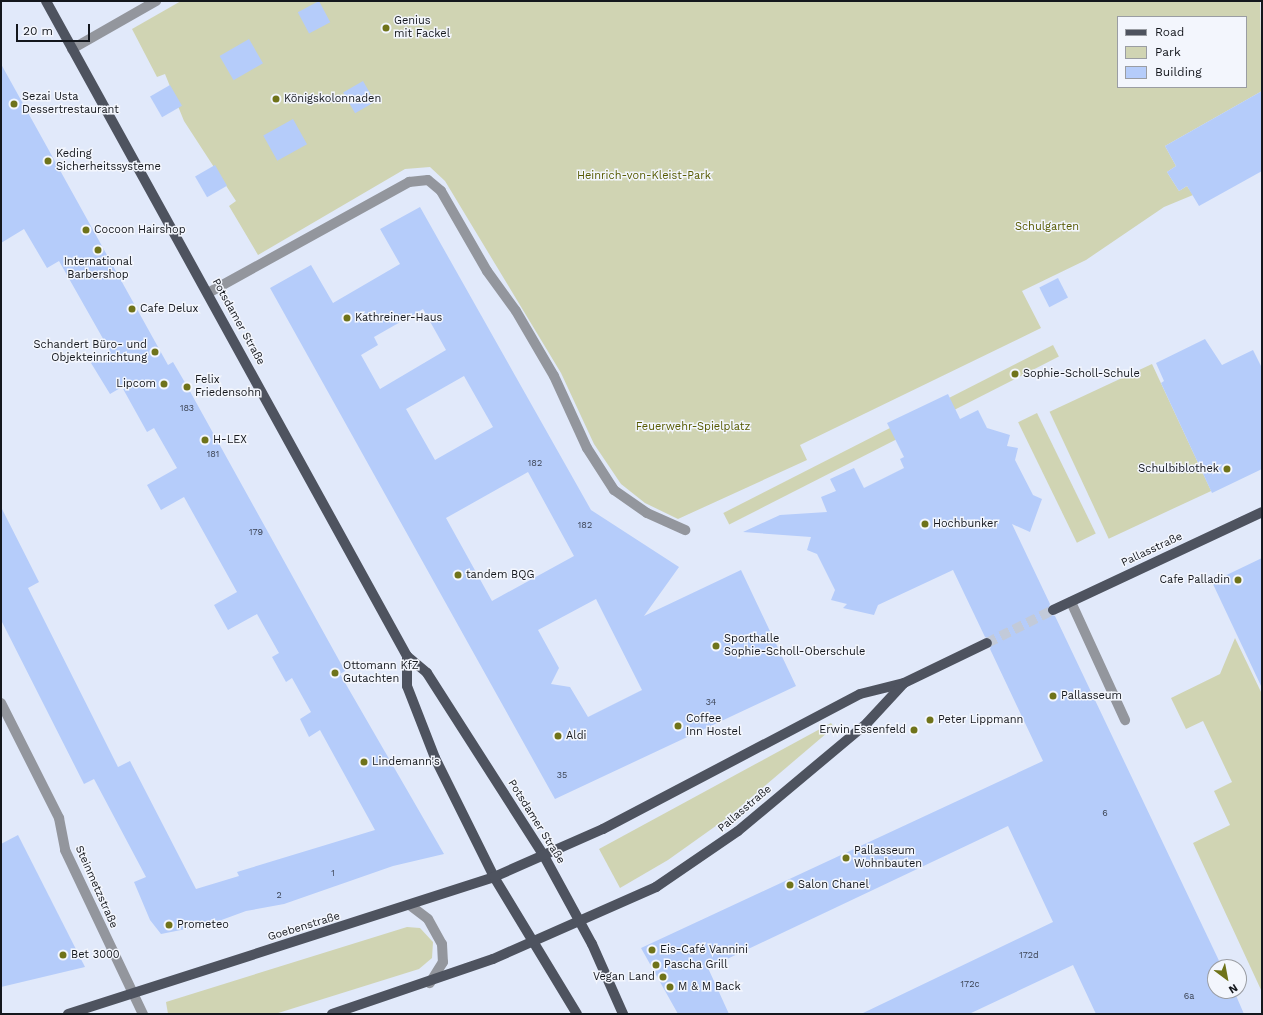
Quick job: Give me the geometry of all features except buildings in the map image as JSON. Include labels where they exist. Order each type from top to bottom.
[{"type":"main road","name":"Potsdamer Straße","points":[[46,1],[407,656],[427,672],[544,856],[581,923],[623,1014]]},
{"type":"main road","name":"Pallasstraße","points":[[1053,610],[1262,512]]},
{"type":"main road","name":"Pallasstraße","points":[[544,856],[860,694],[904,683],[987,643]]},
{"type":"main road","name":"Potsdamer Straße","points":[[407,656],[407,686],[422,730],[494,877],[577,1014]]},
{"type":"main road","name":"Pallasstraße","points":[[581,923],[656,887],[714,850],[867,723],[904,683]]},
{"type":"main road","name":"Goebenstraße","points":[[68,1014],[411,906],[494,877],[544,856]]},
{"type":"main road","points":[[332,1014],[430,983],[581,923]]},
{"type":"street","points":[[72,49],[156,1]]},
{"type":"street","points":[[208,293],[409,182],[428,180],[441,191],[487,271],[516,311],[554,376],[587,448],[614,490],[647,513],[685,530]]},
{"type":"street","points":[[1071,602],[1125,720]]},
{"type":"street","name":"Steinmetzstraße","points":[[1,703],[59,818],[65,850],[117,963],[136,993],[143,1014]]},
{"type":"street","points":[[411,906],[428,920],[442,944],[443,962],[430,983]]},
{"type":"green space","name":"Heinrich-von-Kleist-Park","points":[[181,1],[1260,1],[1262,91],[1165,146],[1176,166],[1167,172],[1179,191],[1187,186],[1193,195],[1164,207],[1086,260],[1022,291],[1041,328],[800,445],[807,460],[678,519],[645,503],[621,484],[594,444],[561,373],[445,181],[430,167],[405,169],[258,255],[229,206],[236,201],[184,121],[165,74],[157,77],[132,29]]},
{"type":"green space","points":[[1053,345],[1059,357],[729,525],[723,513]]},
{"type":"green space","points":[[1152,364],[1211,491],[1109,539],[1050,412]]},
{"type":"green space","points":[[1037,413],[1096,533],[1077,543],[1018,422]]},
{"type":"green space","points":[[1235,638],[1262,694],[1262,992],[1193,843],[1230,825],[1214,791],[1232,782],[1203,721],[1186,729],[1171,698],[1220,674]]},
{"type":"green space","points":[[831,723],[834,727],[727,818],[668,860],[620,888],[599,849]]},
{"type":"green space","points":[[407,927],[420,928],[433,942],[432,958],[419,969],[275,1014],[168,1014],[166,1002]]},
{"type":"tunnel","points":[[987,643],[1053,610]]},
{"type":"place","name":"Genius mit Fackel","points":[[386,28]]},
{"type":"place","name":"Königskolonnaden","points":[[276,99]]},
{"type":"place","name":"Sezai Usta Dessertrestaurant","points":[[14,104]]},
{"type":"place","name":"Keding Sicherheitssysteme","points":[[48,161]]},
{"type":"place","name":"Cocoon Hairshop","points":[[86,230]]},
{"type":"place","name":"International Barbershop","points":[[98,250]]},
{"type":"place","name":"Cafe Delux","points":[[132,309]]},
{"type":"place","name":"Kathreiner-Haus","points":[[347,318]]},
{"type":"place","name":"Schandert Büro- und Objekteinrichtung","points":[[155,352]]},
{"type":"place","name":"Sophie-Scholl-Schule","points":[[1015,374]]},
{"type":"place","name":"Lipcom","points":[[164,384]]},
{"type":"place","name":"Felix Friedensohn","points":[[187,387]]},
{"type":"place","name":"H-LEX","points":[[205,440]]},
{"type":"place","name":"Schulbiblothek","points":[[1227,469]]},
{"type":"place","name":"Hochbunker","points":[[925,524]]},
{"type":"place","name":"tandem BQG","points":[[458,575]]},
{"type":"place","name":"Cafe Palladin","points":[[1238,580]]},
{"type":"place","name":"Sporthalle Sophie-Scholl-Oberschule","points":[[716,646]]},
{"type":"place","name":"Ottomann KfZ Gutachten","points":[[335,673]]},
{"type":"place","name":"Pallasseum","points":[[1053,696]]},
{"type":"place","name":"Peter Lippmann","points":[[930,720]]},
{"type":"place","name":"Coffee Inn Hostel","points":[[678,726]]},
{"type":"place","name":"Erwin Essenfeld","points":[[914,730]]},
{"type":"place","name":"Aldi","points":[[558,736]]},
{"type":"place","name":"Lindemann's","points":[[364,762]]},
{"type":"place","name":"Pallasseum Wohnbauten","points":[[846,858]]},
{"type":"place","name":"Salon Chanel","points":[[790,885]]},
{"type":"place","name":"Prometeo","points":[[169,925]]},
{"type":"place","name":"Eis-Café Vannini","points":[[652,950]]},
{"type":"place","name":"Bet 3000","points":[[63,955]]},
{"type":"place","name":"Pascha Grill","points":[[656,965]]},
{"type":"place","name":"Vegan Land","points":[[663,977]]},
{"type":"place","name":"M & M Back","points":[[670,987]]},
{"type":"park label","name":"Schulgarten","points":[[1047,227]]},
{"type":"park label","name":"Feuerwehr-Spielplatz","points":[[693,427]]}]
